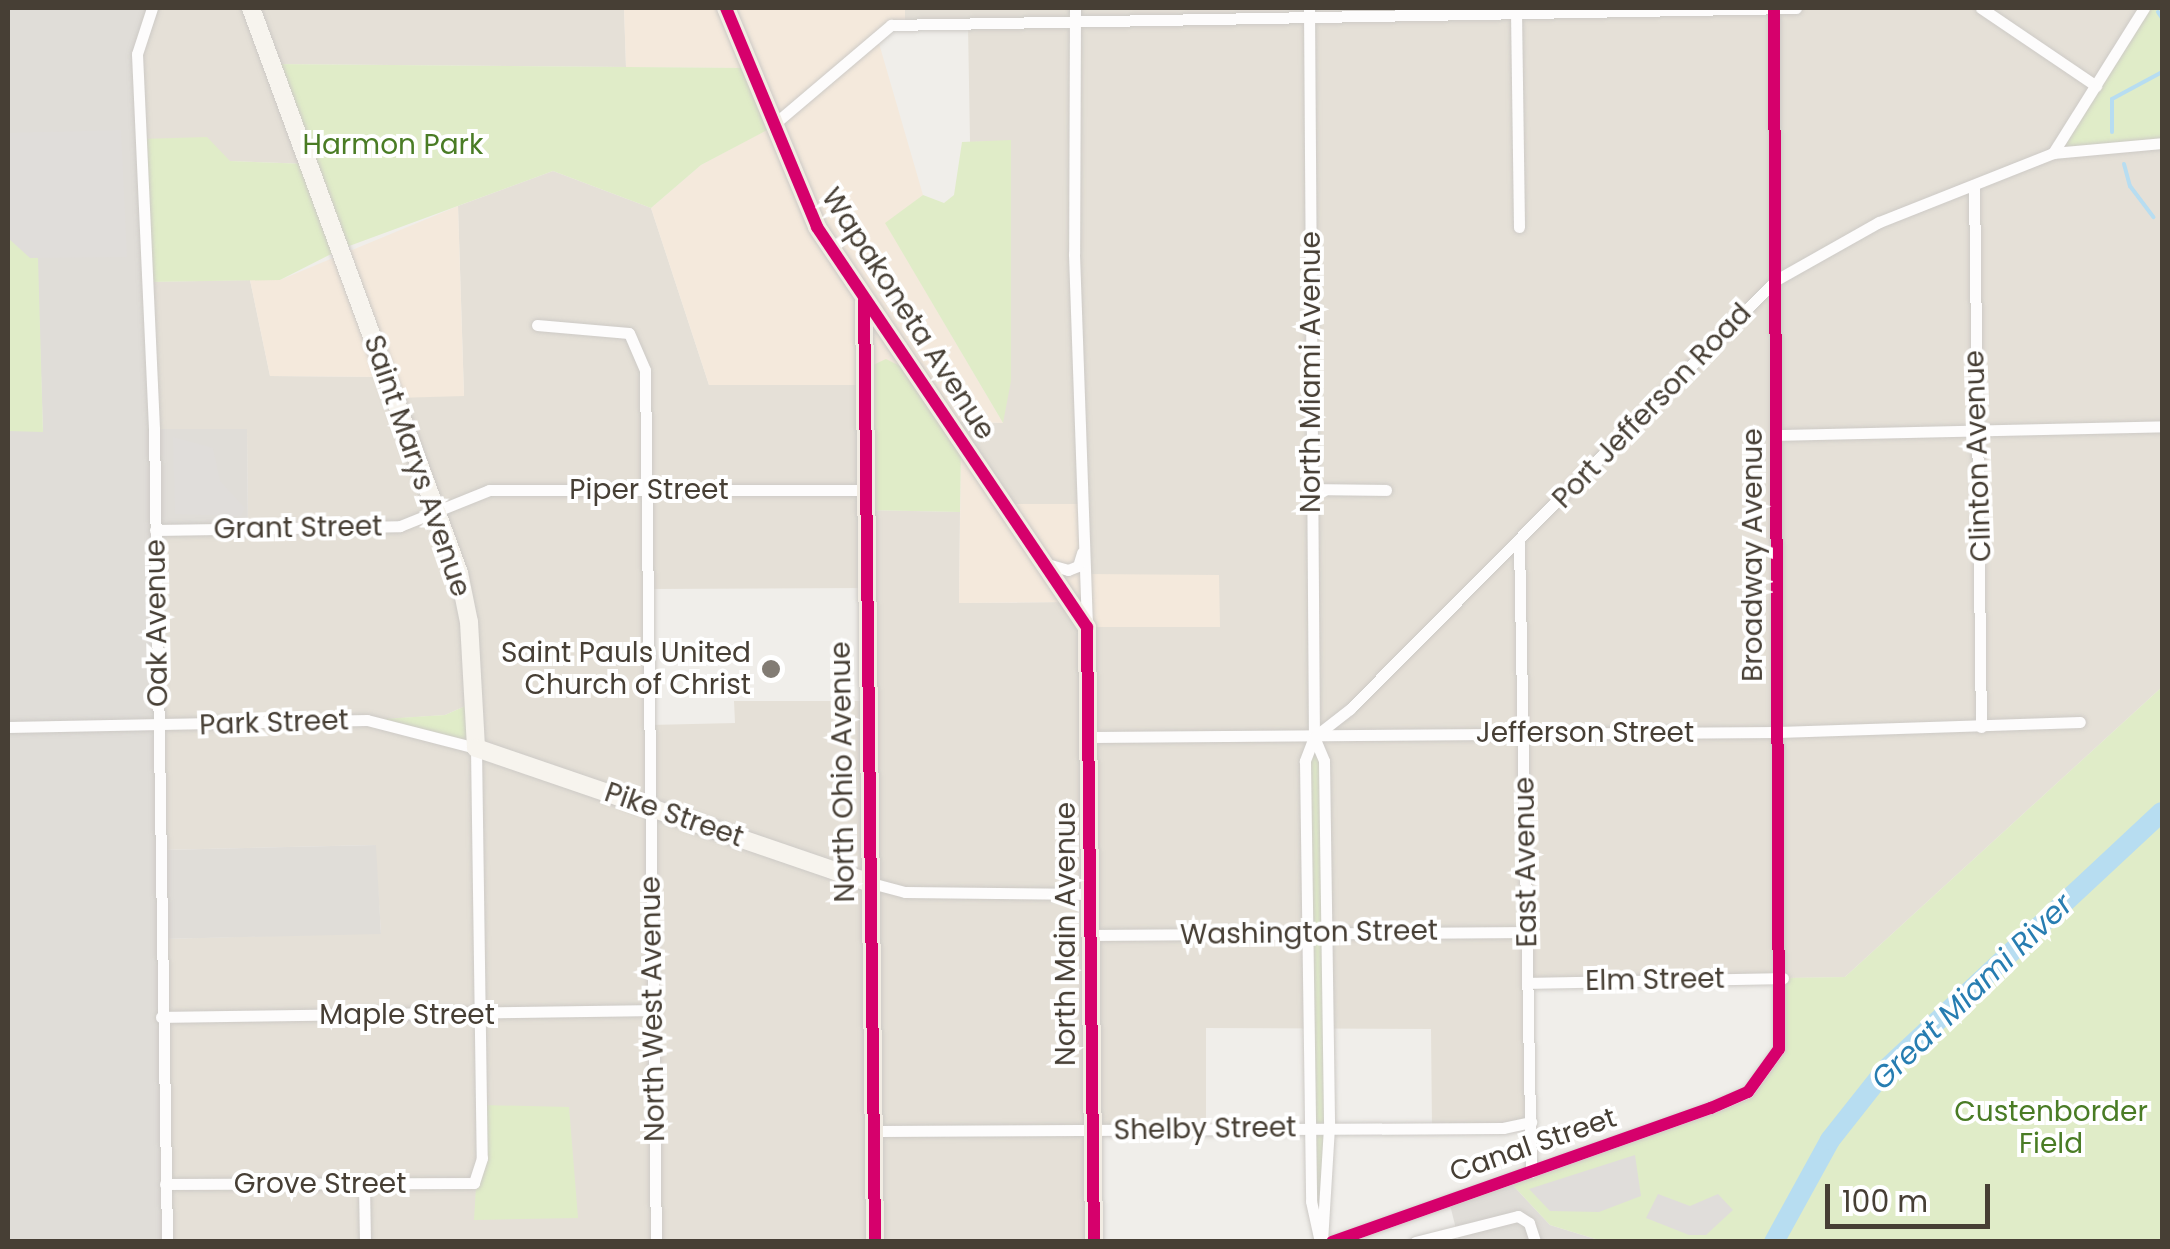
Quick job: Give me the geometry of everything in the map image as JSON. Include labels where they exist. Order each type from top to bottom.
[{"type":"main road","name":"Saint Marys Avenue","points":[[251,8],[438,511],[469,622],[476,748]]},
{"type":"main road","name":"Wapakoneta Avenue","points":[[726,8],[770,128],[817,227],[916,381],[1087,627]]},
{"type":"main road","name":"North Ohio Avenue","points":[[864,300],[877,1131],[875,1242]]},
{"type":"main road","points":[[863,386],[873,365],[886,360],[916,381]]},
{"type":"main road","name":"North Main Avenue","points":[[1087,627],[1094,1242]]},
{"type":"main road","name":"Pike Street","points":[[476,748],[871,883]]},
{"type":"street","name":"Oak Avenue","points":[[152,8],[137,54],[156,530],[167,1242]]},
{"type":"street","name":"North Main Avenue","points":[[1074,8],[1087,627]]},
{"type":"street","points":[[770,128],[891,25],[1075,25],[1309,13],[1796,8]]},
{"type":"street","points":[[1981,8],[2096,86]]},
{"type":"street","points":[[2053,153],[2144,8]]},
{"type":"street","name":"Broadway Avenue","points":[[1748,1092],[1779,1049],[1783,978],[1774,9]]},
{"type":"street","points":[[1516,11],[1518,226]]},
{"type":"street","name":"North Miami Avenue","points":[[1309,13],[1314,736],[1305,761],[1311,1201],[1321,1242]]},
{"type":"street","name":"Port Jefferson Road","points":[[1314,736],[1350,710],[1776,280],[1879,222],[2053,153],[2162,144]]},
{"type":"street","name":"Clinton Avenue","points":[[1974,186],[1981,727]]},
{"type":"street","name":"North West Avenue","points":[[537,325],[610,327],[629,334],[640,348],[652,808],[656,1242]]},
{"type":"street","points":[[1777,434],[2162,426]]},
{"type":"street","points":[[1312,489],[1386,490]]},
{"type":"street","name":"Piper Street","points":[[438,511],[488,490],[864,490]]},
{"type":"street","name":"Grant Street","points":[[156,530],[400,526],[438,511]]},
{"type":"street","name":"East Avenue","points":[[1518,542],[1532,1172]]},
{"type":"street","points":[[1042,562],[1068,570],[1078,566],[1083,549]]},
{"type":"street","name":"Park Street","points":[[8,726],[366,720],[476,748]]},
{"type":"street","name":"Jefferson Street","points":[[1090,738],[1778,732],[2080,722]]},
{"type":"street","name":"North Miami Avenue","points":[[1314,736],[1324,761],[1329,1127],[1321,1242]]},
{"type":"street","name":"Saint Marys Avenue","points":[[474,1183],[482,1158],[476,748]]},
{"type":"street","points":[[871,883],[924,893],[1090,894]]},
{"type":"street","name":"Washington Street","points":[[1092,935],[1527,932]]},
{"type":"street","name":"Elm Street","points":[[1528,983],[1783,978]]},
{"type":"street","name":"Maple Street","points":[[161,1017],[654,1010]]},
{"type":"street","name":"Canal Street","points":[[1332,1242],[1748,1092]]},
{"type":"street","name":"Shelby Street","points":[[877,1131],[1472,1128],[1532,1122]]},
{"type":"street","name":"Grove Street","points":[[165,1184],[474,1183]]},
{"type":"street","points":[[364,1185],[365,1242]]},
{"type":"street","points":[[1415,1242],[1518,1216],[1529,1223],[1535,1242]]},
{"type":"shaded area","points":[[8,8],[152,8],[141,30],[155,429],[247,429],[248,528],[156,530],[161,850],[376,845],[381,934],[161,939],[167,1241],[8,1241],[8,431],[43,431],[37,258],[8,238]]},
{"type":"shaded area","points":[[152,8],[624,8],[626,67],[273,64],[310,164],[230,161],[141,139],[137,54]]},
{"type":"shaded area","points":[[624,8],[905,8],[905,24],[876,33],[923,195],[886,224],[1003,423],[945,421],[863,385],[709,385],[651,208],[701,165],[770,128],[748,68],[626,67]]},
{"type":"shaded area","points":[[905,8],[2144,8],[2162,143],[2162,687],[1845,977],[1529,983],[1531,1122],[1432,1128],[1431,1029],[1206,1028],[1206,1129],[1092,1132],[1094,1241],[167,1241],[161,939],[381,933],[375,845],[160,850],[155,530],[248,528],[247,430],[154,429],[148,282],[250,280],[270,376],[388,377],[464,395],[458,206],[553,171],[651,208],[709,385],[863,385],[864,510],[960,512],[959,603],[1069,602],[1087,627],[1139,625],[1002,504],[945,421],[1003,423],[1011,141],[970,142],[968,25],[905,24]],"holes":[[[864,588],[866,701],[734,701],[735,723],[650,725],[648,589]],[[472,694],[475,748],[374,720],[445,715],[463,707]]]},
{"type":"shaded area","points":[[121,130],[127,257],[30,258],[8,238],[8,133]]},
{"type":"shaded area","points":[[458,206],[464,396],[396,398],[388,377],[270,376],[250,280],[280,280]]},
{"type":"shaded area","points":[[173,437],[213,448],[220,481],[245,508],[241,516],[175,514]]},
{"type":"shaded area","points":[[961,446],[1002,504],[1082,504],[1085,574],[1219,575],[1220,627],[1087,627],[1069,602],[959,603]]},
{"type":"shaded area","points":[[1635,1155],[1641,1196],[1599,1212],[1550,1211],[1529,1189]]},
{"type":"shaded area","points":[[1508,1180],[1550,1225],[1602,1241],[1459,1241],[1449,1201]]},
{"type":"shaded area","points":[[1658,1194],[1690,1206],[1718,1194],[1733,1210],[1706,1235],[1689,1235],[1646,1218]]},
{"type":"green space","points":[[2144,8],[2162,8],[2162,143],[2053,153]]},
{"type":"green space","name":"Harmon Park","points":[[272,64],[748,68],[771,128],[701,165],[651,208],[553,171],[341,249],[280,280],[148,282],[141,139],[207,137],[230,161],[309,164]]},
{"type":"green space","points":[[1011,140],[1011,381],[1003,423],[885,223],[923,195],[944,203],[954,195],[962,142]]},
{"type":"green space","points":[[8,238],[38,258],[43,432],[8,431]]},
{"type":"green space","points":[[886,359],[902,367],[961,446],[960,512],[864,510],[873,365]]},
{"type":"green space","name":"Custenborder Field","points":[[2162,687],[2162,1241],[1602,1241],[1550,1225],[1508,1180],[1748,1092],[1779,1049],[1783,978],[1845,977]]},
{"type":"green space","points":[[474,692],[476,748],[367,720],[445,715],[463,707]]},
{"type":"green space","points":[[1314,737],[1324,761],[1329,1127],[1322,1242],[1311,1201],[1305,761]]},
{"type":"green space","points":[[481,1105],[569,1107],[578,1218],[474,1220]]},
{"type":"waterway","points":[[2158,12],[2162,18]]},
{"type":"waterway","points":[[2112,132],[2112,99],[2162,72]]},
{"type":"waterway","points":[[2124,164],[2130,186],[2153,217]]},
{"type":"waterway","name":"Great Miami River","points":[[1774,1242],[1830,1140],[1886,1069],[2162,812]]},
{"type":"waterway","points":[[2149,826],[2162,823]]},
{"type":"cycle path","points":[[726,8],[817,227],[1087,627],[1094,1242]]},
{"type":"cycle path","points":[[1332,1242],[1711,1108],[1748,1092],[1779,1049],[1774,8]]},
{"type":"cycle path","points":[[864,300],[875,1242]]},
{"type":"place","name":"Saint Pauls United Church of Christ","points":[[771,669]]}]
